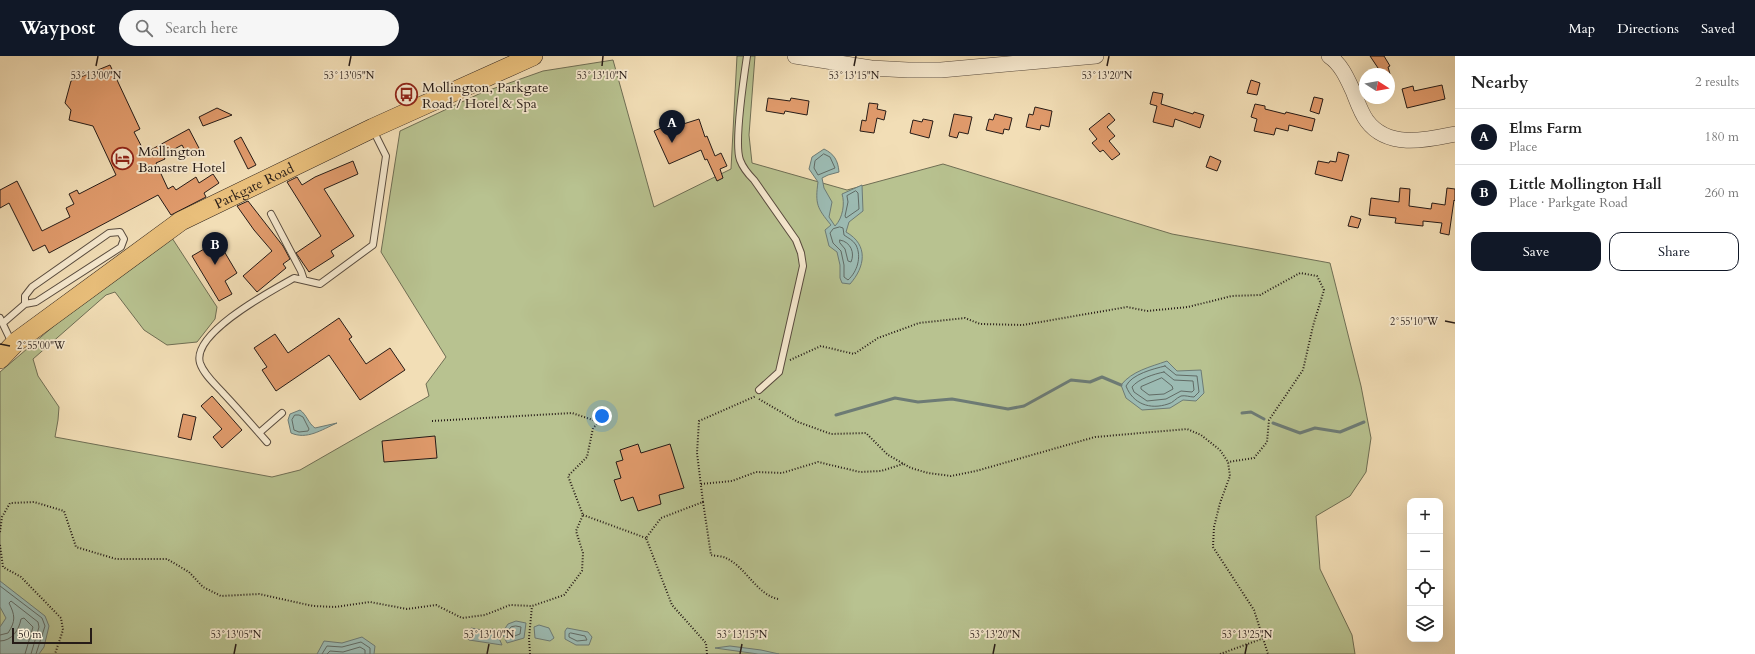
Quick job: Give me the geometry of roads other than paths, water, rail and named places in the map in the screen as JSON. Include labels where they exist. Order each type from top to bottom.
[{"type":"main road","name":"Parkgate Road","points":[[0,359],[13,345],[181,221],[373,128],[533,56]]},
{"type":"street","points":[[795,56],[871,68],[908,70],[941,70],[1096,56]]},
{"type":"street","points":[[1329,56],[1339,65],[1348,78],[1366,120],[1375,130],[1394,140],[1413,141],[1455,134]]},
{"type":"lane","points":[[747,56],[740,117],[738,146],[739,158],[746,171],[796,240],[804,266],[779,372],[759,390]]},
{"type":"lane","points":[[267,442],[207,375],[200,362],[200,350],[219,328],[251,302],[294,278],[320,284],[373,245],[386,156],[373,128]]},
{"type":"lane","points":[[271,214],[301,271],[304,280]]},
{"type":"lane","points":[[13,345],[1,320],[25,304],[36,302],[121,247],[124,238],[120,232],[109,233],[32,287],[25,296],[25,304]]},
{"type":"lane","points":[[259,433],[282,413]]},
{"type":"water","points":[[824,149],[835,158],[839,172],[822,178],[824,188],[832,202],[829,217],[835,226],[840,219],[843,210],[842,194],[862,185],[863,211],[849,222],[846,232],[858,243],[862,256],[859,271],[850,284],[842,283],[840,278],[840,265],[837,252],[829,246],[825,230],[831,225],[818,205],[818,182],[809,169],[812,157]]},
{"type":"water","points":[[1167,361],[1177,371],[1201,370],[1204,393],[1196,401],[1183,400],[1170,408],[1142,410],[1126,398],[1121,385],[1125,380],[1142,370]]},
{"type":"water","points":[[300,410],[315,428],[337,423],[308,435],[297,435],[291,433],[288,420],[290,414]]},
{"type":"water","points":[[0,581],[45,616],[49,626],[44,647],[39,654],[0,654],[0,627],[6,618],[0,607]]},
{"type":"water","points":[[516,621],[526,623],[524,638],[507,643],[502,633],[508,624]]},
{"type":"water","points":[[539,625],[549,628],[554,638],[550,641],[535,638],[534,627]]},
{"type":"water","points":[[471,628],[482,630],[495,629],[502,645],[469,640],[464,635]]},
{"type":"water","points":[[567,628],[588,632],[592,637],[589,645],[576,645],[565,639],[565,631]]},
{"type":"water","points":[[362,637],[375,646],[374,654],[317,654],[324,641],[342,643]]},
{"type":"water","points":[[730,646],[779,654],[758,654],[715,648]]},
{"type":"waterway","points":[[836,415],[895,398],[918,402],[952,399],[1008,409],[1024,406],[1071,380],[1090,382],[1102,377],[1121,385]]},
{"type":"waterway","points":[[1242,413],[1251,412],[1264,419]]},
{"type":"waterway","points":[[1273,423],[1300,433],[1315,428],[1340,432],[1364,422]]},
{"type":"place","name":"Mollington, Parkgate Road / Hotel & Spa","points":[[407,95]]},
{"type":"place","name":"Elms Farm","points":[[672,143]]},
{"type":"place","name":"Mollington Banastre Hotel","points":[[122,159]]},
{"type":"place","name":"Little Mollington Hall","points":[[215,265]]}]
